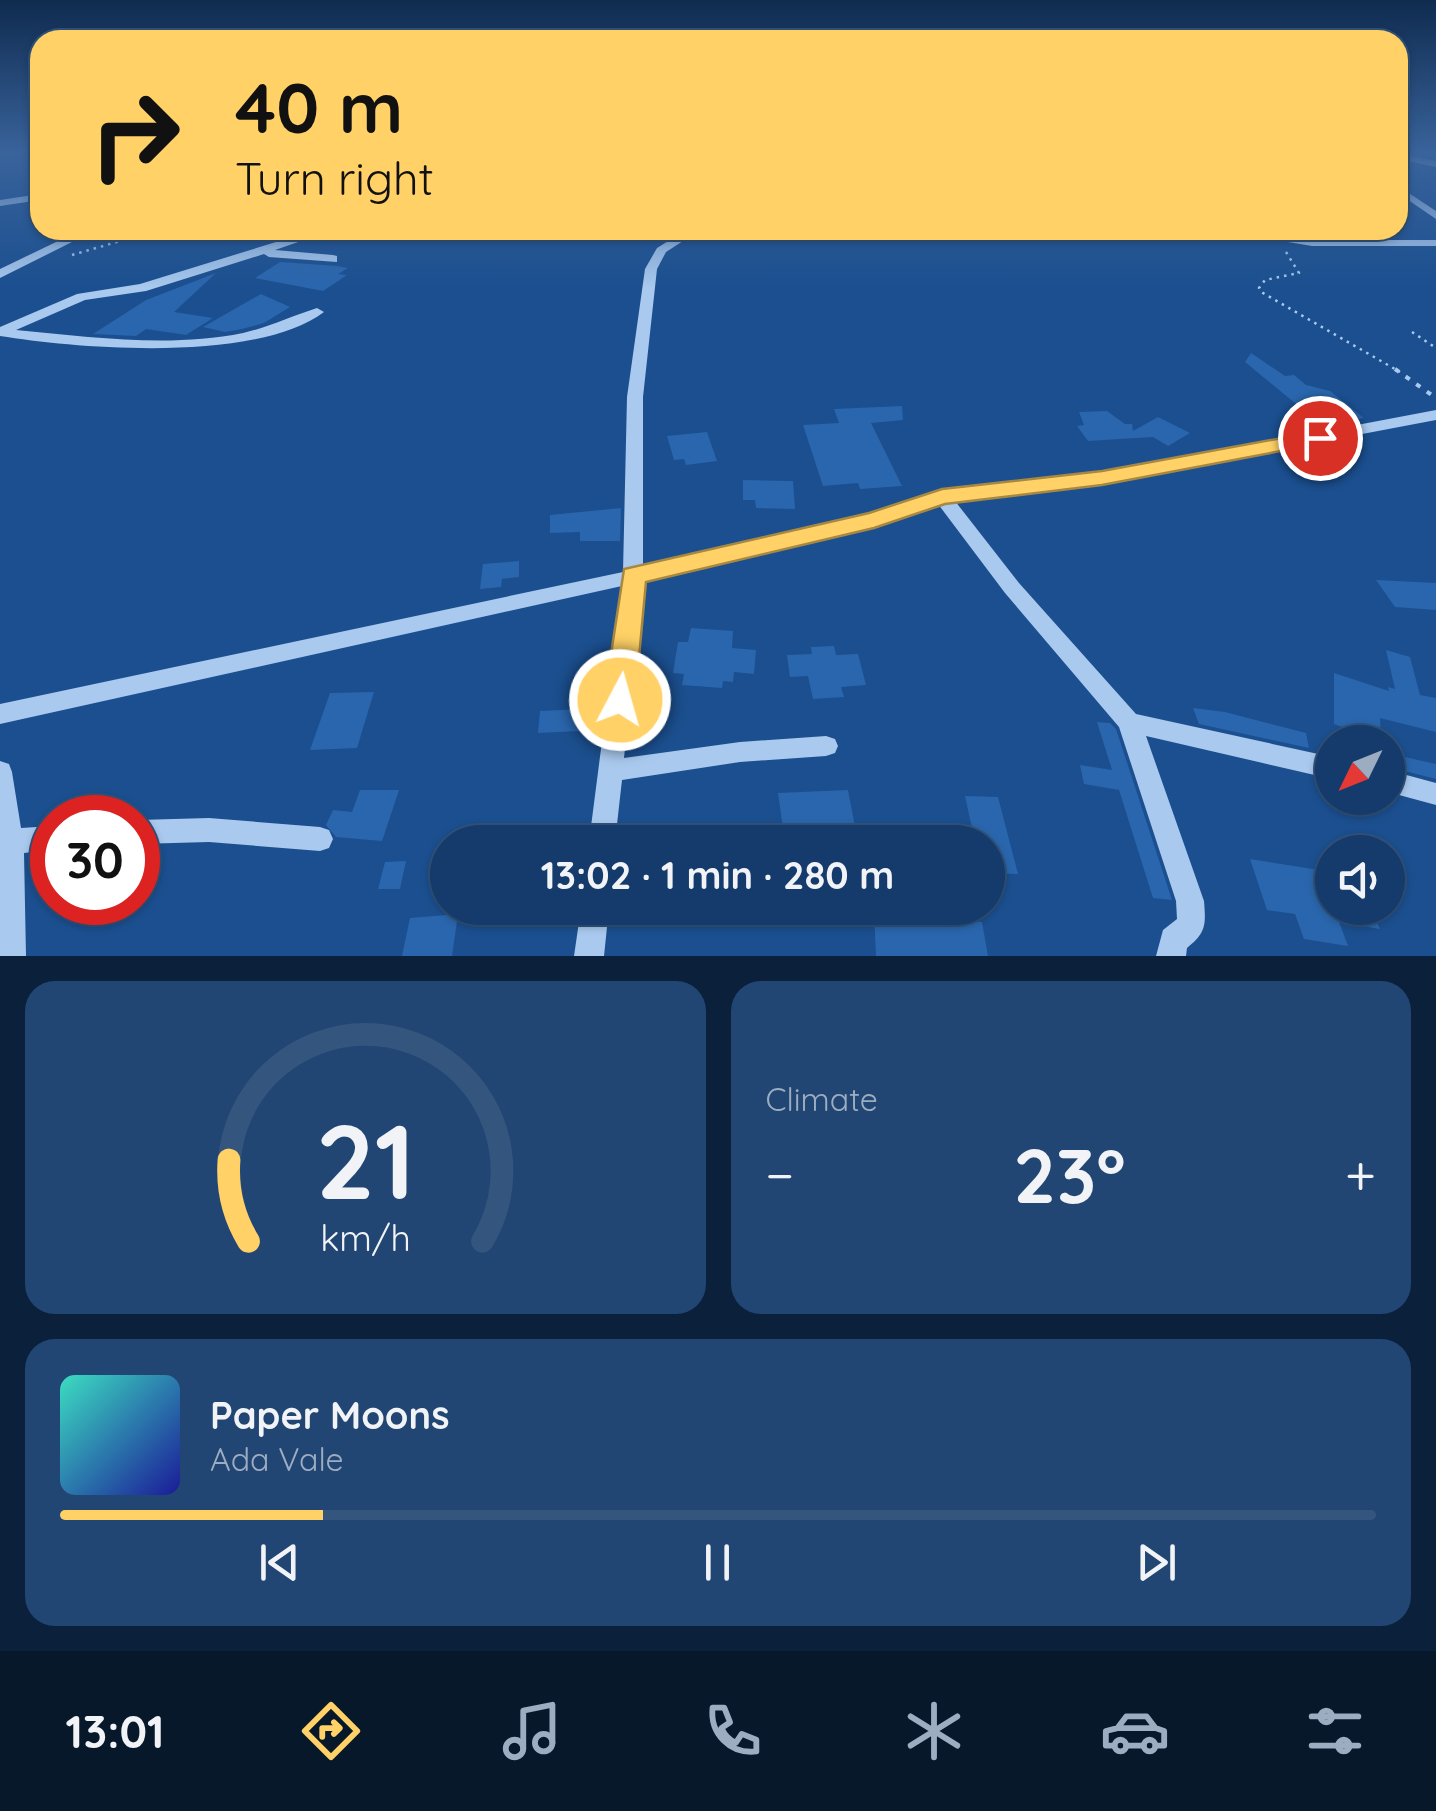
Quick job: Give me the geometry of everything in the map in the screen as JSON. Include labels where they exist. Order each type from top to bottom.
[{"type":"street","points":[[0,202],[27,199]]},
{"type":"street","points":[[1412,199],[1436,216]]},
{"type":"street","points":[[0,274],[70,240]]},
{"type":"street","points":[[0,332],[82,296],[132,290],[296,240]]},
{"type":"street","points":[[604,825],[633,576],[635,397],[652,269],[661,250],[678,240]]},
{"type":"street","points":[[1290,240],[1436,243]]},
{"type":"street","points":[[258,252],[333,260]]},
{"type":"street","points":[[0,332],[189,346],[248,337],[317,312]]},
{"type":"street","points":[[0,714],[633,576],[874,520],[942,496],[1102,478],[1436,416]]},
{"type":"street","points":[[942,496],[1012,588],[1129,722],[1190,901],[1192,926],[1174,940],[1171,956]]},
{"type":"street","points":[[1129,722],[1315,764]]},
{"type":"street","points":[[610,771],[740,752],[826,746]]},
{"type":"street","points":[[0,772],[10,841],[11,956]]},
{"type":"street","points":[[1405,786],[1436,794]]},
{"type":"street","points":[[160,831],[210,830],[320,839]]},
{"type":"street","points":[[10,841],[30,840]]},
{"type":"street","points":[[589,956],[592,925]]},
{"type":"path","points":[[60,258],[123,240]]},
{"type":"path","points":[[1277,240],[1299,273],[1265,280],[1259,288],[1263,293],[1407,376],[1436,398]]},
{"type":"path","points":[[1412,332],[1436,348]]},
{"type":"building","points":[[280,262],[348,268],[338,274],[347,275],[323,291],[255,278]]},
{"type":"building","points":[[216,273],[174,312],[213,318],[186,335],[146,329],[136,336],[93,334],[146,300]]},
{"type":"building","points":[[261,294],[290,307],[264,323],[242,329],[225,332],[203,327]]},
{"type":"building","points":[[1251,353],[1285,376],[1294,375],[1306,385],[1330,391],[1364,418],[1324,427],[1245,362]]},
{"type":"building","points":[[902,406],[903,420],[871,423],[902,486],[823,486],[803,425],[839,423],[834,409]]},
{"type":"building","points":[[1107,411],[1125,424],[1132,424],[1133,431],[1158,417],[1190,433],[1168,446],[1153,437],[1088,441],[1077,426],[1084,425],[1079,412]]},
{"type":"building","points":[[707,432],[717,461],[686,465],[684,459],[674,460],[667,436]]},
{"type":"building","points":[[743,480],[793,481],[795,509],[756,508],[755,500],[743,500]]},
{"type":"building","points":[[621,508],[620,541],[580,541],[580,532],[550,533],[550,515]]},
{"type":"building","points":[[519,561],[519,577],[502,579],[501,587],[480,589],[483,564]]},
{"type":"building","points":[[1376,580],[1436,583],[1436,610],[1395,607]]},
{"type":"building","points":[[691,628],[733,631],[732,648],[756,650],[754,674],[734,672],[733,682],[723,681],[722,688],[682,685],[684,674],[673,673],[678,642],[688,642]]},
{"type":"building","points":[[834,646],[836,655],[858,654],[866,685],[841,687],[844,697],[813,699],[808,676],[790,677],[787,655],[812,654],[811,647]]},
{"type":"building","points":[[1386,650],[1410,657],[1420,695],[1436,698],[1436,732],[1380,718],[1380,725],[1334,724],[1334,673],[1389,691],[1388,687],[1395,689]]},
{"type":"building","points":[[374,692],[357,748],[310,750],[330,693]]},
{"type":"building","points":[[1193,708],[1225,712],[1306,733],[1309,748],[1199,724]]},
{"type":"building","points":[[582,709],[580,731],[538,733],[540,711]]},
{"type":"building","points":[[1097,722],[1110,723],[1116,729],[1172,900],[1153,898],[1119,790],[1084,784],[1080,765],[1112,770]]},
{"type":"building","points":[[1405,757],[1436,764],[1436,779],[1405,771]]},
{"type":"building","points":[[360,790],[399,790],[382,841],[336,837],[326,825],[333,810],[352,812]]},
{"type":"building","points":[[848,790],[855,825],[783,825],[778,793]]},
{"type":"building","points":[[965,796],[998,797],[1018,874],[1005,874],[1005,825],[971,825]]},
{"type":"building","points":[[1250,859],[1315,869],[1315,925],[1340,925],[1348,946],[1304,939],[1295,914],[1267,910]]},
{"type":"building","points":[[406,861],[400,889],[378,889],[385,862]]},
{"type":"building","points":[[430,916],[430,925],[456,925],[452,956],[402,956],[410,918]]},
{"type":"building","points":[[875,925],[983,925],[988,956],[876,956]]},
{"type":"route","points":[[620,700],[633,576],[874,520],[942,496],[1064,484],[1320,438]]}]
